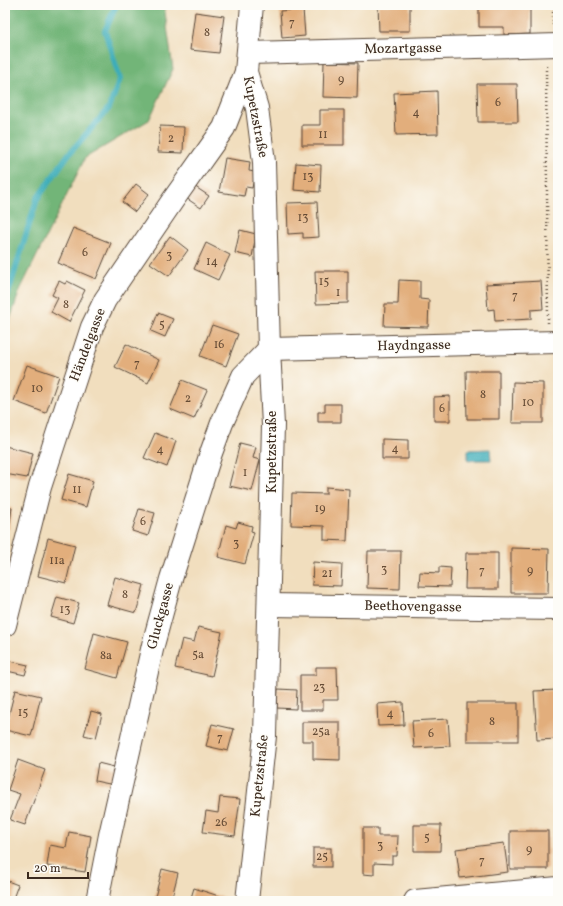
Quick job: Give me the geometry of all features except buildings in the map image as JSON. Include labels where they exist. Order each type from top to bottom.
[{"type":"street","name":"Kupetzstraße","points":[[247,901],[264,736],[269,605],[273,425],[269,349],[264,162],[257,108],[247,63],[252,5]]},
{"type":"street","name":"Mozartgasse","points":[[247,63],[552,45]]},
{"type":"street","name":"Händelgasse","points":[[5,625],[40,487],[92,327],[105,300],[224,128],[247,63]]},
{"type":"street","name":"Haydngasse","points":[[269,349],[554,343]]},
{"type":"street","name":"Gluckgasse","points":[[97,901],[110,835],[153,645],[170,579],[222,423],[243,376],[269,349]]},
{"type":"street","name":"Beethovengasse","points":[[269,605],[558,609]]},
{"type":"street","points":[[415,901],[558,888]]},
{"type":"street","points":[[247,901],[252,901]]},
{"type":"path","points":[[552,45],[554,343],[558,524]]},
{"type":"green space","points":[[5,5],[164,5],[173,69],[149,120],[85,158],[20,290],[5,334]]},
{"type":"water","points":[[490,449],[491,460],[468,460],[468,450]]},
{"type":"waterway","points":[[5,303],[37,199],[68,155],[109,108],[120,79],[105,31],[116,5]]}]
